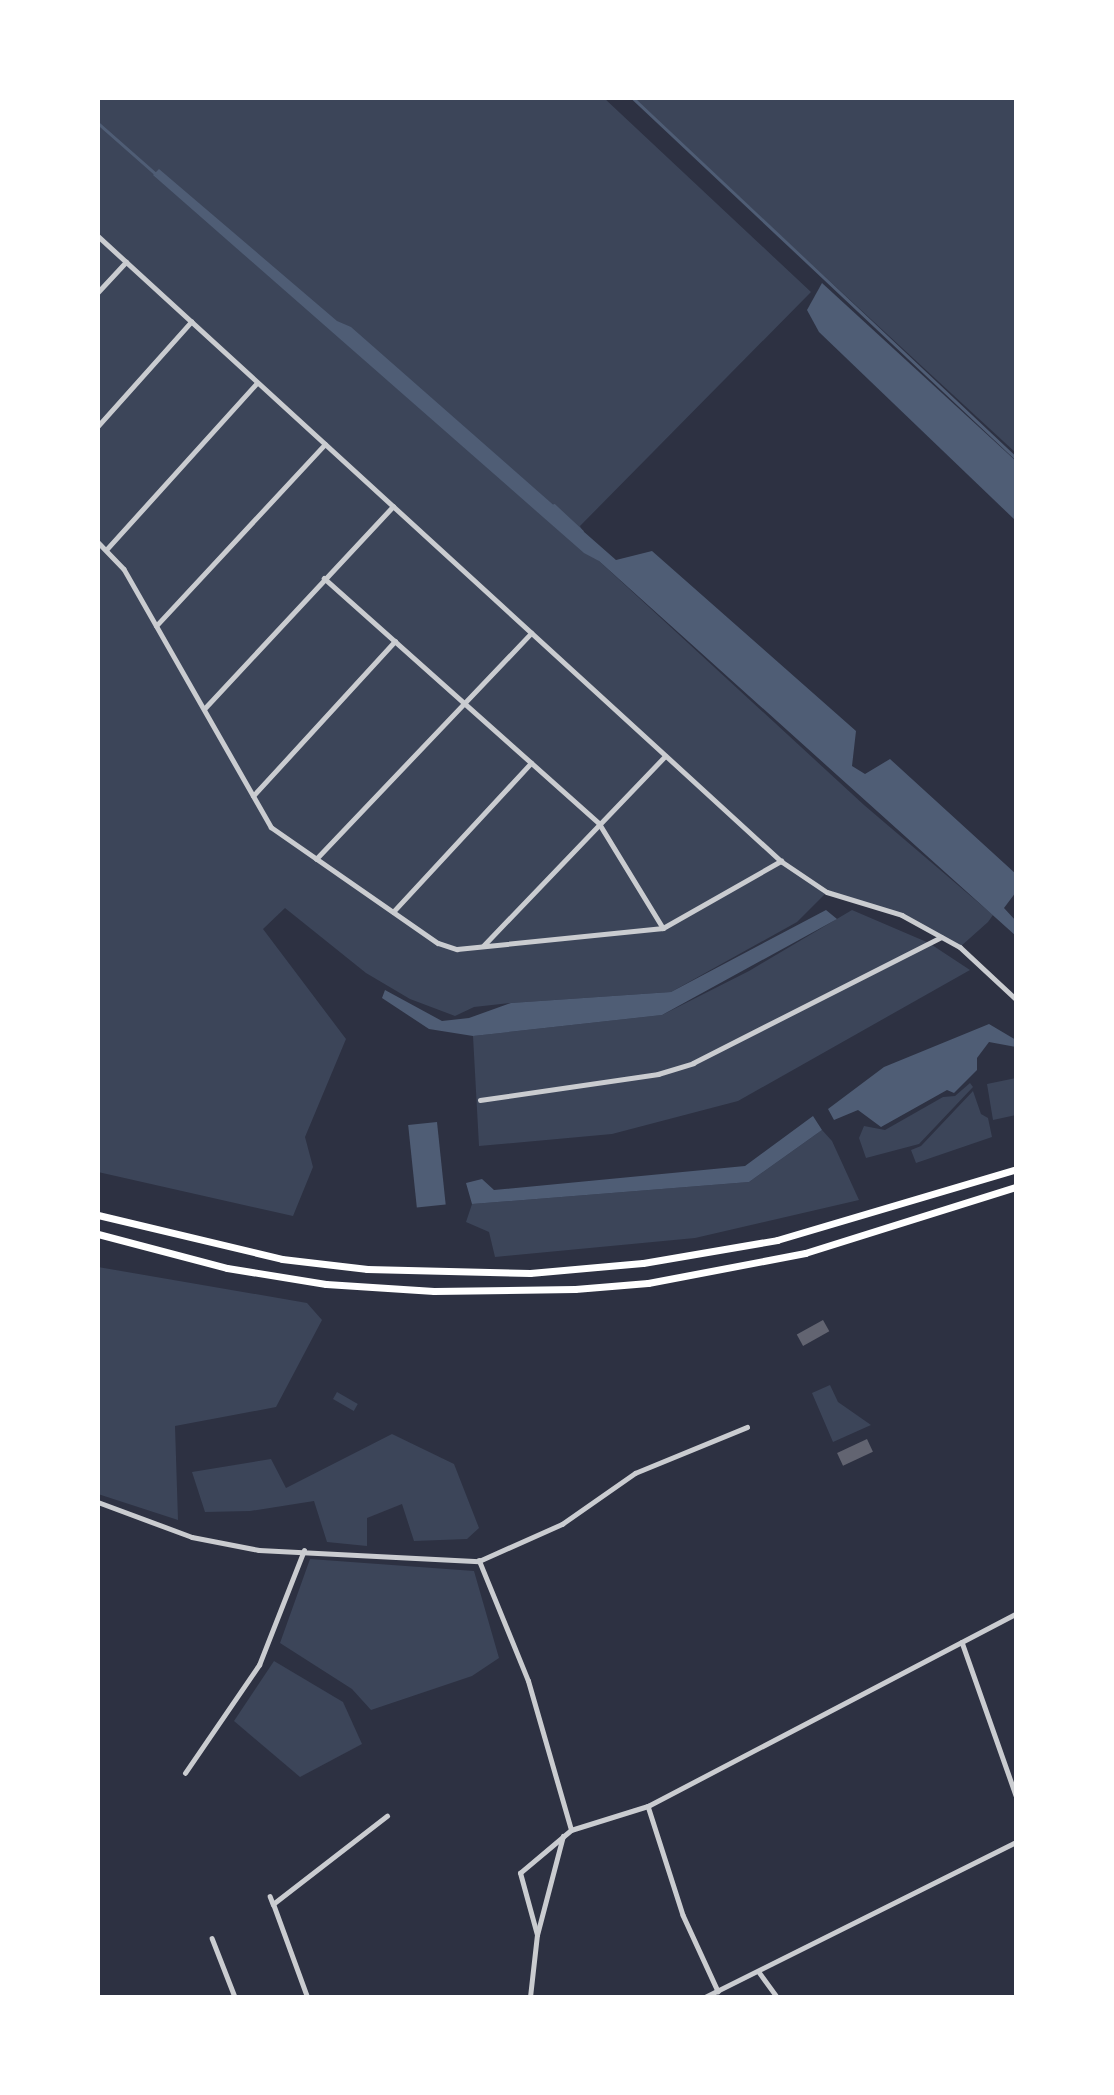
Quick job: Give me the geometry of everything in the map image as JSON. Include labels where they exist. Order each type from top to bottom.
[{"type":"main road","points":[[98,1215],[282,1259],[367,1269],[530,1273],[643,1264],[777,1240],[1016,1170]]},
{"type":"main road","points":[[98,1234],[227,1268],[326,1284],[434,1291],[575,1289],[648,1283],[805,1253],[1016,1187]]},
{"type":"street","points":[[98,236],[781,861],[827,892],[902,915],[960,947],[1016,999]]},
{"type":"street","points":[[98,292],[126,262]]},
{"type":"street","points":[[98,426],[191,322]]},
{"type":"street","points":[[106,550],[257,383]]},
{"type":"street","points":[[156,626],[325,444]]},
{"type":"street","points":[[204,709],[393,506]]},
{"type":"street","points":[[98,542],[124,569],[271,827],[438,943],[457,949],[663,928],[781,861]]},
{"type":"street","points":[[324,578],[599,823],[663,928]]},
{"type":"street","points":[[316,859],[463,701],[531,633]]},
{"type":"street","points":[[253,796],[395,641]]},
{"type":"street","points":[[482,946],[665,755]]},
{"type":"street","points":[[393,912],[531,763]]},
{"type":"street","points":[[480,1100],[658,1074],[693,1063],[941,936]]},
{"type":"street","points":[[98,1502],[192,1537],[259,1550],[304,1550],[479,1561],[562,1524],[635,1473],[747,1427]]},
{"type":"street","points":[[185,1773],[259,1665],[304,1550]]},
{"type":"street","points":[[479,1561],[528,1681],[571,1830]]},
{"type":"street","points":[[537,1935],[520,1873],[563,1835],[648,1805],[1016,1614]]},
{"type":"street","points":[[962,1642],[1016,1795]]},
{"type":"street","points":[[648,1805],[683,1915],[718,1990]]},
{"type":"street","points":[[273,1905],[387,1816]]},
{"type":"street","points":[[530,1997],[537,1935],[563,1835]]},
{"type":"street","points":[[705,1997],[1016,1842]]},
{"type":"street","points":[[270,1896],[307,1997]]},
{"type":"street","points":[[212,1938],[234,1997]]},
{"type":"street","points":[[759,1972],[777,1997]]},
{"type":"shaded area","points":[[98,98],[604,98],[811,292],[580,526],[599,561],[864,805],[993,915],[988,922],[960,947],[902,915],[827,892],[797,922],[671,992],[474,1007],[455,1016],[410,999],[366,973],[285,908],[263,929],[346,1039],[305,1137],[313,1167],[293,1216],[98,1172]]},
{"type":"shaded area","points":[[633,98],[1016,98],[1016,453],[823,275]]},
{"type":"shaded area","points":[[159,169],[337,321],[351,327],[616,560],[652,551],[856,731],[852,766],[865,774],[890,759],[1016,874],[1016,892],[1004,908],[1016,921],[1016,936],[599,561],[584,553],[153,175]]},
{"type":"shaded area","points":[[822,283],[1016,461],[1016,521],[819,332],[807,310]]},
{"type":"shaded area","points":[[826,910],[837,919],[662,1015],[473,1036],[429,1029],[382,998],[385,990],[442,1021],[469,1018],[511,1003],[671,992]]},
{"type":"shaded area","points":[[852,910],[929,943],[970,970],[738,1101],[612,1134],[479,1146],[473,1036],[662,1015],[749,971]]},
{"type":"shaded area","points":[[989,1024],[1016,1040],[1016,1047],[989,1042],[977,1058],[977,1070],[954,1093],[947,1090],[881,1127],[858,1110],[834,1120],[828,1109],[884,1067]]},
{"type":"shaded area","points":[[1016,1078],[1016,1115],[993,1120],[987,1084]]},
{"type":"shaded area","points":[[970,1083],[973,1087],[919,1144],[866,1158],[859,1138],[864,1126],[885,1130],[943,1097],[955,1096]]},
{"type":"shaded area","points":[[973,1091],[981,1114],[988,1118],[992,1137],[916,1163],[911,1150],[921,1146]]},
{"type":"shaded area","points":[[813,1116],[822,1130],[749,1182],[472,1204],[466,1183],[482,1179],[494,1190],[745,1166]]},
{"type":"shaded area","points":[[437,1122],[446,1205],[417,1208],[408,1125]]},
{"type":"shaded area","points":[[822,1130],[832,1141],[859,1200],[695,1238],[495,1257],[489,1232],[466,1222],[472,1204],[749,1182]]},
{"type":"shaded area","points":[[98,1267],[307,1303],[322,1320],[276,1407],[175,1426],[178,1520],[98,1494]]},
{"type":"shaded area","points":[[830,1385],[838,1402],[871,1425],[833,1442],[812,1393]]},
{"type":"shaded area","points":[[337,1392],[358,1404],[354,1411],[333,1399]]},
{"type":"shaded area","points":[[392,1434],[454,1464],[479,1528],[467,1539],[414,1541],[402,1504],[367,1518],[367,1546],[327,1542],[314,1501],[250,1511],[205,1512],[192,1472],[271,1459],[286,1488]]},
{"type":"shaded area","points":[[310,1559],[474,1571],[499,1658],[472,1676],[371,1710],[352,1689],[280,1643]]},
{"type":"shaded area","points":[[274,1661],[343,1702],[362,1744],[300,1777],[234,1721]]},
{"type":"building","points":[[823,1320],[829,1331],[803,1346],[797,1335]]},
{"type":"building","points":[[867,1439],[873,1452],[843,1466],[837,1453]]},
{"type":"waterway","points":[[633,98],[1016,458]]},
{"type":"waterway","points":[[98,123],[156,174]]},
{"type":"waterway","points":[[554,505],[582,531]]}]
